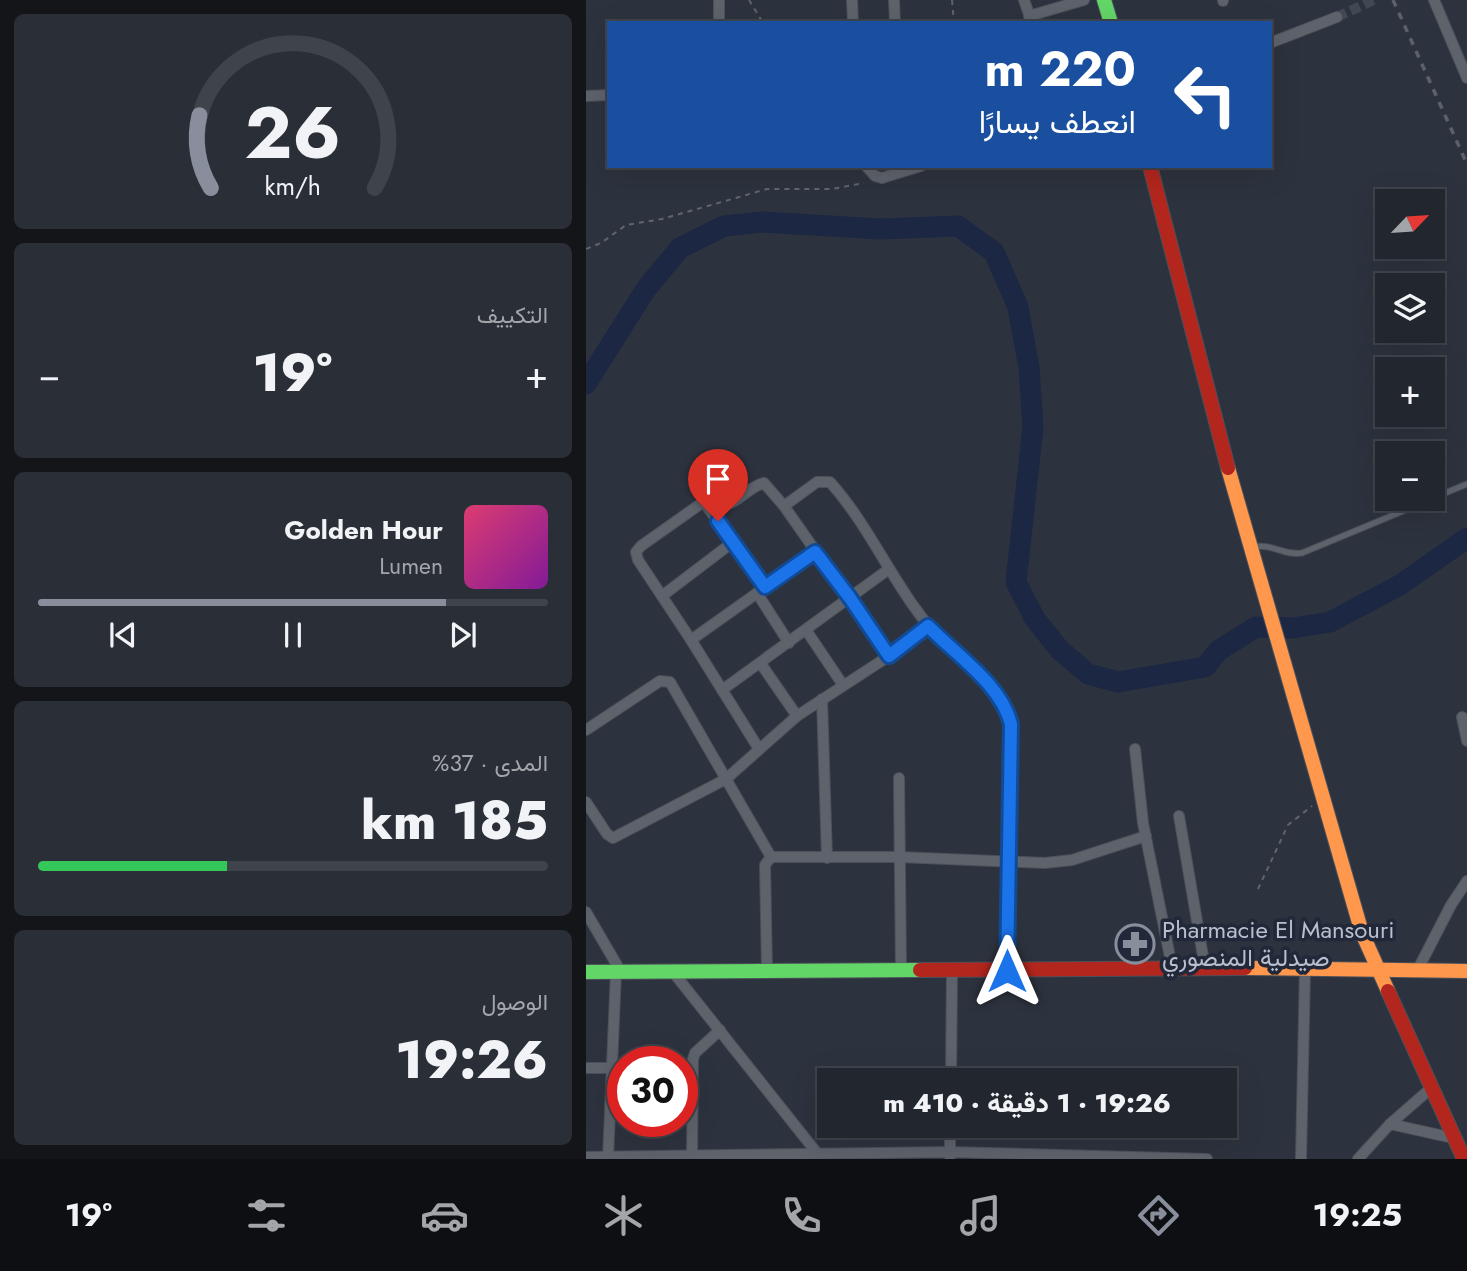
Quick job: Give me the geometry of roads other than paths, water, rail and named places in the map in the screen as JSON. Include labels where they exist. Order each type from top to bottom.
[{"type":"street","points":[[719,0],[719,21]]},
{"type":"street","points":[[852,0],[853,21]]},
{"type":"street","points":[[894,0],[895,21]]},
{"type":"street","points":[[1024,0],[1030,19],[1084,0]]},
{"type":"street","points":[[1104,0],[1110,21]]},
{"type":"street","points":[[1434,0],[1467,78]]},
{"type":"street","points":[[1272,42],[1337,16]]},
{"type":"street","points":[[586,96],[607,95]]},
{"type":"street","points":[[869,168],[882,178],[907,168]]},
{"type":"street","points":[[1151,168],[1212,411],[1362,933],[1430,1089],[1464,1159]]},
{"type":"street","points":[[784,506],[817,482],[830,482],[928,626],[983,679],[1008,713],[1011,724],[1007,971]]},
{"type":"street","points":[[759,749],[636,552],[647,540],[703,500],[721,505],[762,483],[767,485],[889,656]]},
{"type":"street","points":[[703,500],[733,542],[789,643]]},
{"type":"street","points":[[662,596],[733,542]]},
{"type":"street","points":[[691,640],[815,552]]},
{"type":"street","points":[[722,690],[889,569]]},
{"type":"street","points":[[586,802],[606,834],[613,838],[726,779],[797,716],[889,656],[928,626]]},
{"type":"street","points":[[806,630],[843,685]]},
{"type":"street","points":[[761,664],[797,716]]},
{"type":"street","points":[[586,730],[660,681],[670,682],[772,857]]},
{"type":"street","points":[[822,699],[828,858]]},
{"type":"street","points":[[1462,717],[1467,741]]},
{"type":"street","points":[[1135,748],[1145,836],[1172,967]]},
{"type":"street","points":[[899,778],[901,970]]},
{"type":"street","points":[[1179,816],[1206,968]]},
{"type":"street","points":[[772,857],[899,857],[1045,863],[1072,860],[1145,836]]},
{"type":"street","points":[[767,971],[765,866],[772,857]]},
{"type":"street","points":[[1417,971],[1451,905],[1467,881]]},
{"type":"street","points":[[586,912],[618,972],[613,1046]]},
{"type":"street","points":[[586,972],[952,972],[1172,967],[1378,972],[1467,971]]},
{"type":"street","points":[[1301,1159],[1305,970]]},
{"type":"street","points":[[673,972],[817,1153]]},
{"type":"street","points":[[951,1068],[952,972]]},
{"type":"street","points":[[692,1156],[693,1059],[695,1053],[720,1030]]},
{"type":"street","points":[[586,1068],[607,1068]]},
{"type":"street","points":[[1358,1159],[1390,1124],[1430,1089]]},
{"type":"street","points":[[1390,1124],[1453,1138]]},
{"type":"street","points":[[608,1158],[609,1137]]},
{"type":"street","points":[[950,1156],[951,1138]]},
{"type":"street","points":[[586,1157],[769,1156],[817,1153],[1207,1159]]},
{"type":"lane","points":[[1445,493],[1467,484]]},
{"type":"lane","points":[[1252,547],[1267,545],[1285,552],[1302,553],[1401,511]]},
{"type":"waterway","points":[[586,384],[646,289],[680,248],[724,226],[762,222],[880,229],[958,226],[994,252],[1018,307],[1029,368],[1033,427],[1016,582],[1035,619],[1060,650],[1088,674],[1118,682],[1205,667],[1219,650],[1256,627],[1293,628],[1330,622],[1400,585],[1467,538]]},
{"type":"tunnel","points":[[1337,17],[1374,0]]},
{"type":"railway","points":[[1393,0],[1467,164]]},
{"type":"place","name":"Pharmacie El Mansouri صيدلية المنصوري","points":[[1135,944]]}]
